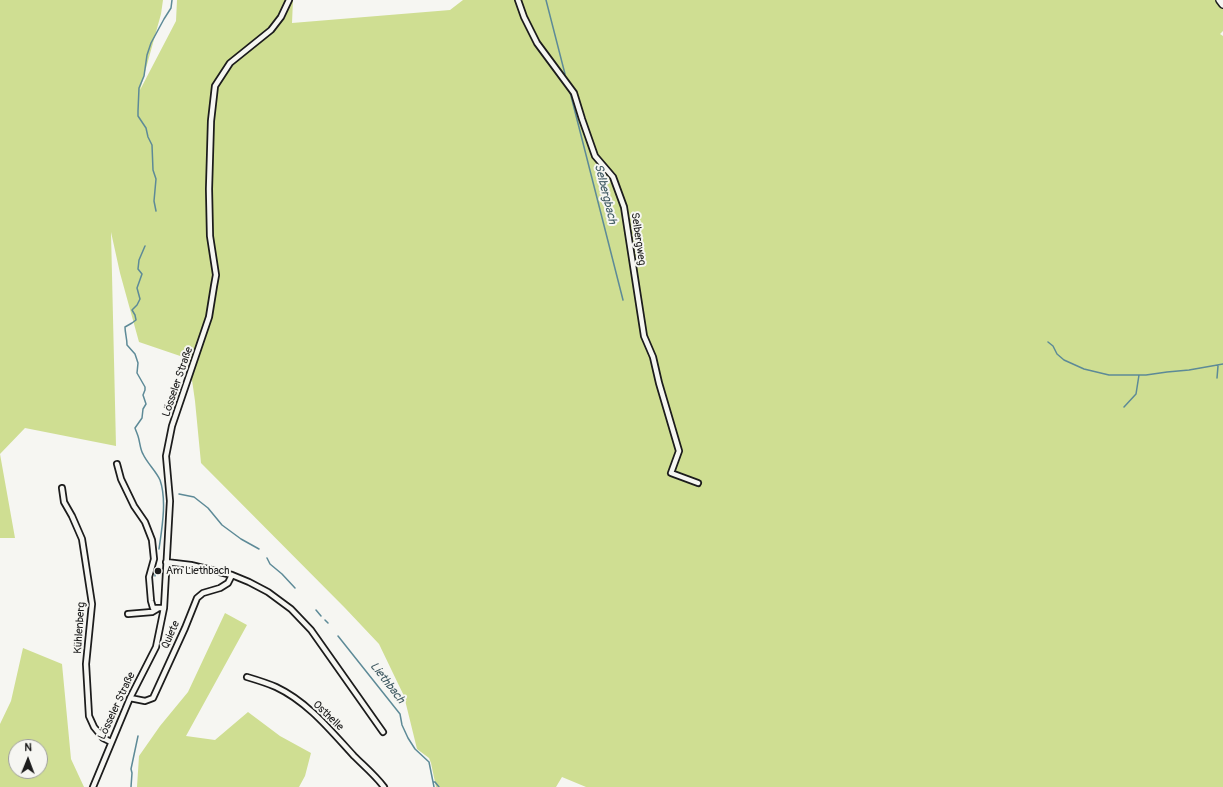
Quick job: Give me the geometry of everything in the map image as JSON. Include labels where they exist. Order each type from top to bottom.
[{"type":"main road","points":[[1220,0],[1223,4]]},
{"type":"street","name":"Lösseler Straße","points":[[93,787],[130,698],[156,647],[164,608],[170,497],[166,456],[167,448],[172,426],[209,317],[216,275],[210,236],[211,121],[215,86],[230,63],[270,30],[281,17],[290,0]]},
{"type":"street","name":"Selbergweg","points":[[518,0],[524,17],[537,43],[574,93],[595,156],[613,177],[624,207],[644,336],[653,357],[679,451],[671,473],[698,483]]},
{"type":"street","points":[[117,464],[121,479],[134,506],[145,522],[152,540],[154,559],[149,577],[151,601],[153,608],[157,609]]},
{"type":"street","name":"Kühlenberg","points":[[62,488],[64,502],[82,539],[92,604],[86,664],[90,716],[94,727],[103,738],[111,742]]},
{"type":"street","points":[[166,562],[191,565],[232,575],[268,592],[291,609],[311,630],[383,732]]},
{"type":"street","name":"Quiete","points":[[130,698],[145,701],[152,698],[182,635],[197,598],[203,593],[220,588],[228,583],[232,575]]},
{"type":"street","points":[[128,614],[152,612],[157,609],[164,608]]},
{"type":"street","name":"Osthelle","points":[[247,677],[276,687],[298,701],[322,721],[384,787]]},
{"type":"green space","points":[[0,0],[163,0],[161,14],[140,90],[176,21],[177,0],[293,0],[292,23],[450,10],[463,0],[1218,0],[1223,6],[1223,31],[1220,34],[1223,36],[1223,787],[586,787],[562,777],[556,787],[436,787],[431,763],[429,758],[417,749],[404,696],[379,644],[201,463],[189,359],[139,342],[120,273],[111,232],[116,446],[25,428],[0,454]]},
{"type":"green space","points":[[0,454],[15,538],[0,538]]},
{"type":"green space","points":[[225,613],[247,625],[186,736],[215,740],[248,712],[280,736],[311,753],[305,776],[299,787],[137,787],[139,756],[160,726],[188,692]]},
{"type":"green space","points":[[23,648],[62,664],[71,759],[84,787],[0,787],[0,724],[11,701]]},
{"type":"waterway","points":[[156,211],[154,201],[156,179],[153,170],[152,145],[146,128],[138,116],[139,88],[144,76],[147,55],[151,43],[171,8],[172,0]]},
{"type":"waterway","name":"Selbergbach","points":[[546,0],[565,74]]},
{"type":"waterway","name":"Selbergbach","points":[[570,92],[623,300]]},
{"type":"waterway","points":[[145,246],[139,260],[138,269],[142,274],[137,288],[140,299],[132,310],[136,320],[125,327],[125,329],[127,345],[135,354],[138,363],[137,373],[145,387],[143,395],[146,404],[143,409],[142,418],[135,428],[142,452],[160,480],[162,488],[164,505],[159,549]]},
{"type":"waterway","points":[[1048,342],[1053,346],[1057,354],[1064,360],[1084,369],[1109,375],[1146,375],[1223,364]]},
{"type":"waterway","points":[[1217,378],[1218,366]]},
{"type":"waterway","points":[[1124,407],[1136,394],[1139,375]]},
{"type":"waterway","name":"Liethbach","points":[[179,494],[194,497],[208,508],[222,525],[241,539],[259,549]]},
{"type":"waterway","name":"Liethbach","points":[[267,558],[270,564],[295,588]]},
{"type":"waterway","points":[[155,567],[155,576]]},
{"type":"waterway","name":"Liethbach","points":[[316,610],[321,616]]},
{"type":"waterway","name":"Liethbach","points":[[325,620],[328,623]]},
{"type":"waterway","name":"Liethbach","points":[[338,636],[400,714],[402,725],[408,738],[415,749],[429,762],[434,787]]},
{"type":"waterway","points":[[131,787],[131,769],[138,736]]},
{"type":"waterway","name":"Liethbach","points":[[433,782],[435,782],[439,787]]},
{"type":"place","name":"Am Liethbach","points":[[158,571]]}]
